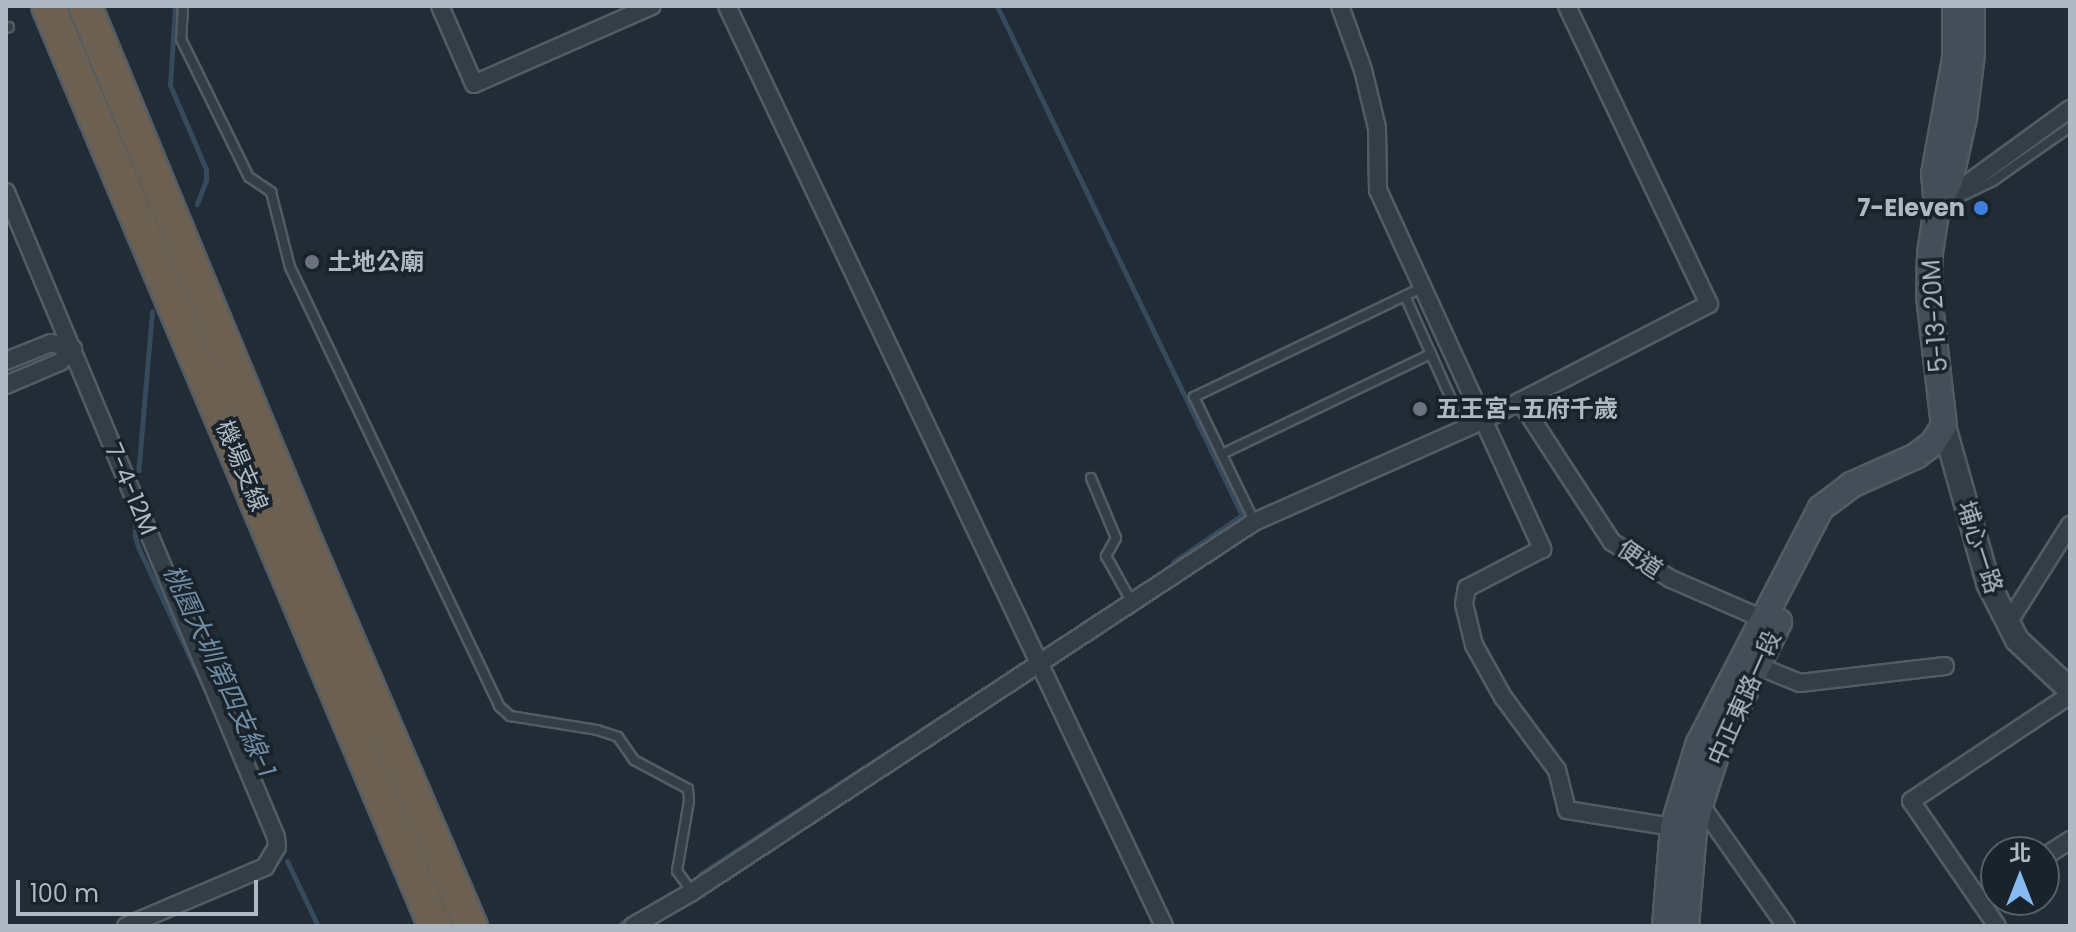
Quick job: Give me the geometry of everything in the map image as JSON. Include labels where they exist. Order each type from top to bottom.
[{"type":"highway","name":"機場支線","points":[[48,6],[435,926]]},
{"type":"highway","name":"機場支線","points":[[85,6],[307,544],[471,926]]},
{"type":"highway","points":[[95,6],[108,60]]},
{"type":"main road","points":[[1937,207],[1934,174],[1955,58],[1955,6]]},
{"type":"main road","points":[[1937,207],[1950,181],[1964,118],[1972,54],[1972,6]]},
{"type":"main road","name":"5-13-20M","points":[[1937,207],[1929,297],[1944,426]]},
{"type":"main road","points":[[1851,485],[1916,456],[1933,443],[1944,426]]},
{"type":"main road","name":"中正東路一段","points":[[1769,622],[1851,485]]},
{"type":"main road","name":"中正東路一段","points":[[1665,926],[1683,829],[1692,799],[1698,745],[1749,663],[1821,508],[1851,485]]},
{"type":"main road","name":"中正東路一段","points":[[1683,829],[1686,926]]},
{"type":"street","points":[[440,6],[474,84],[652,6]]},
{"type":"street","points":[[727,6],[1164,926]]},
{"type":"street","points":[[1340,6],[1363,70],[1377,128],[1378,190],[1542,549],[1467,588],[1464,604],[1474,645],[1503,697],[1557,770],[1567,810],[1683,829]]},
{"type":"street","points":[[633,926],[692,892],[1254,522],[1484,420],[1709,304],[1567,6]]},
{"type":"street","points":[[1937,207],[1975,175],[2070,109]]},
{"type":"street","name":"7-4-12M","points":[[6,192],[276,837],[277,847],[265,867],[126,926]]},
{"type":"street","points":[[6,361],[51,343],[73,349],[60,362],[6,385]]},
{"type":"street","name":"便道","points":[[1520,401],[1612,542],[1671,579],[1769,622]]},
{"type":"street","name":"埔心一路","points":[[1944,426],[1988,583],[2017,640],[2070,693]]},
{"type":"street","points":[[2008,623],[2070,525]]},
{"type":"street","points":[[1749,663],[1800,683],[1945,666]]},
{"type":"street","points":[[1980,901],[1911,801],[2070,693]]},
{"type":"street","points":[[1692,799],[1786,926]]},
{"type":"lane","points":[[183,6],[181,39],[249,177],[271,192],[290,267],[499,706],[510,716],[597,730],[618,737],[634,760],[688,789],[689,801],[677,871],[692,892]]},
{"type":"lane","points":[[1937,207],[1993,181],[2070,127]]},
{"type":"lane","points":[[1254,522],[1194,397],[1423,287]]},
{"type":"lane","points":[[1405,296],[1452,401],[1484,420]]},
{"type":"lane","points":[[1222,454],[1431,354]]},
{"type":"lane","points":[[1091,478],[1116,538],[1106,556],[1131,601]]},
{"type":"waterway","name":"桃園大圳第四支線-1","points":[[175,6],[170,85],[206,169],[206,180],[197,204]]},
{"type":"waterway","points":[[997,6],[1242,515],[1173,562]]},
{"type":"waterway","name":"桃園大圳第四支線-1","points":[[138,475],[152,312]]},
{"type":"waterway","name":"桃園大圳第四支線-1","points":[[135,515],[135,537],[139,549],[217,715]]},
{"type":"waterway","points":[[700,874],[1008,674]]},
{"type":"waterway","name":"桃園大圳第四支線-1","points":[[287,861],[318,926]]},
{"type":"waterway","points":[[618,926],[627,919]]},
{"type":"place","name":"7-Eleven","points":[[1981,208]]},
{"type":"place","name":"土地公廟","points":[[312,262]]},
{"type":"place","name":"五王宮-五府千歲","points":[[1420,409]]}]
